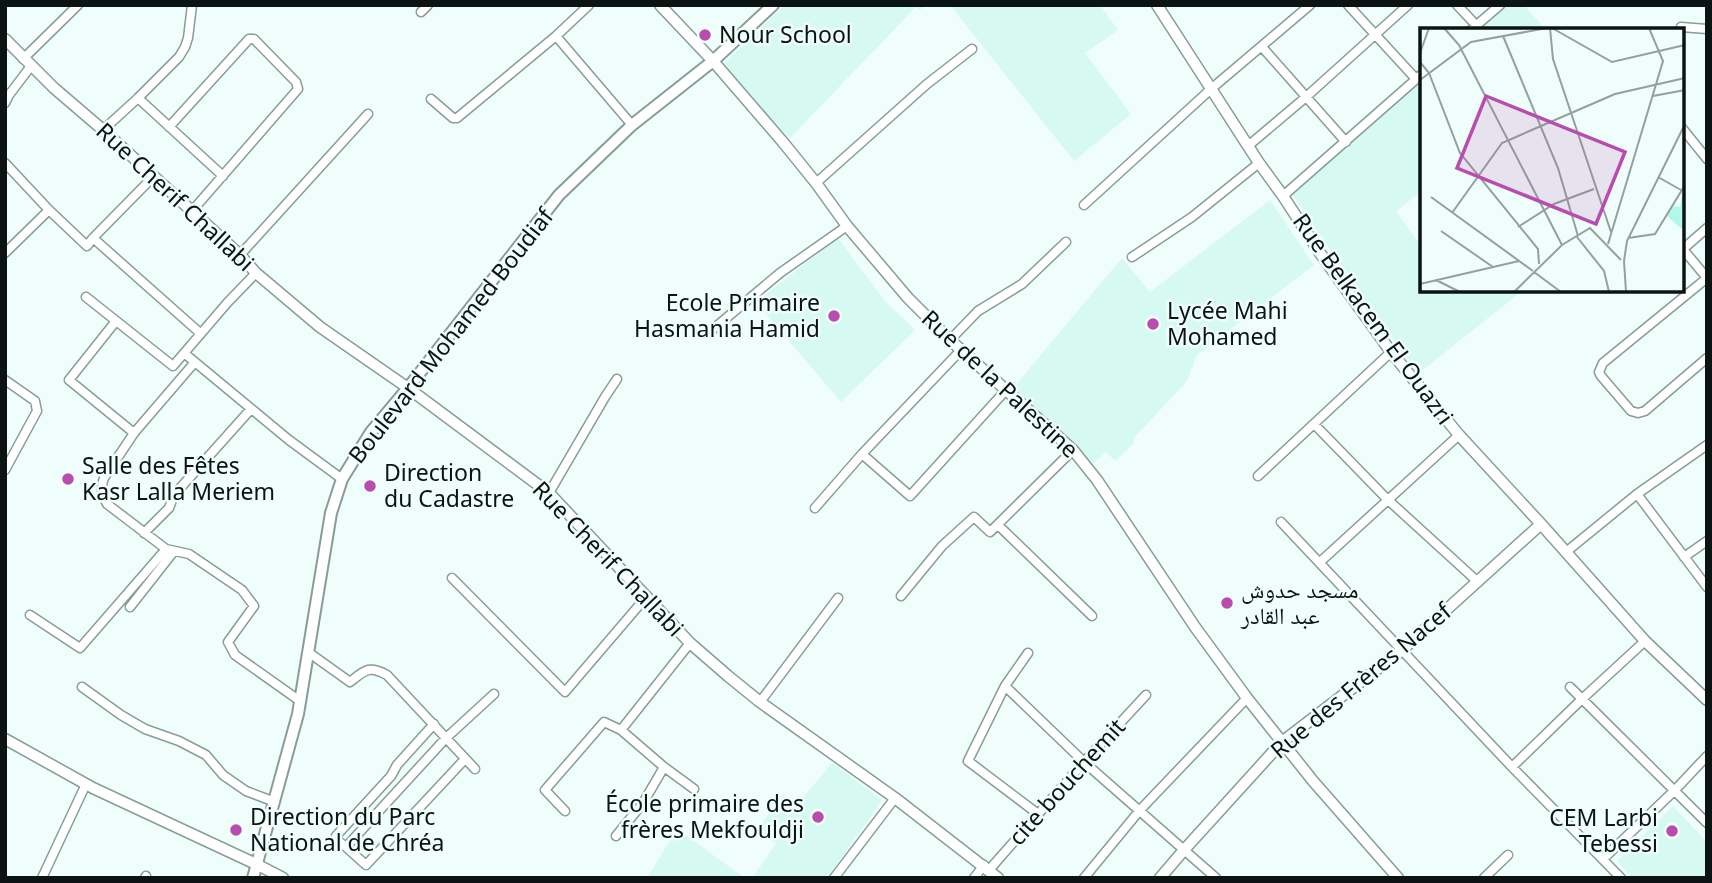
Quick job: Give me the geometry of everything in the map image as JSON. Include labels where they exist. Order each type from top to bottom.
[{"type":"main road","name":"Boulevard Mohamed Boudiaf","points":[[253,878],[300,701],[331,513],[341,479],[371,432],[559,195],[632,125],[713,61],[773,5]]},
{"type":"street","points":[[5,103],[27,62],[78,5]]},
{"type":"street","points":[[103,130],[138,98],[186,47],[192,5]]},
{"type":"street","points":[[421,12],[428,5]]},
{"type":"street","points":[[431,99],[453,118],[457,118],[590,5]]},
{"type":"street","name":"Rue de la Palestine","points":[[660,5],[713,61],[908,298],[950,340],[1073,450],[1097,480],[1195,627],[1247,698],[1313,781],[1398,878]]},
{"type":"street","name":"Rue Belkacem El Ouazri","points":[[1157,5],[1259,163],[1391,352],[1459,435],[1645,641],[1705,693]]},
{"type":"street","points":[[1084,205],[1211,89],[1310,5]]},
{"type":"street","points":[[1283,196],[1419,76],[1348,5]]},
{"type":"street","points":[[1248,146],[1408,5]]},
{"type":"street","points":[[1457,5],[1474,27],[1500,5]]},
{"type":"street","points":[[1681,27],[1707,29]]},
{"type":"street","points":[[556,36],[632,125]]},
{"type":"street","name":"Rue Cherif Challabi","points":[[5,39],[240,255],[256,273],[320,327],[550,493],[690,643],[760,702],[895,798],[998,878]]},
{"type":"street","points":[[169,127],[247,40],[254,39],[296,82],[298,89],[192,211]]},
{"type":"street","points":[[1262,47],[1346,142]]},
{"type":"street","points":[[816,183],[927,84],[972,49]]},
{"type":"street","points":[[138,98],[223,176]]},
{"type":"street","points":[[240,255],[368,114]]},
{"type":"street","points":[[1684,130],[1707,159]]},
{"type":"street","points":[[5,163],[86,246],[153,177]]},
{"type":"street","points":[[1132,257],[1192,218],[1259,163]]},
{"type":"street","points":[[5,253],[49,210]]},
{"type":"street","points":[[712,330],[780,273],[847,226]]},
{"type":"street","points":[[1684,247],[1707,228]]},
{"type":"street","points":[[93,238],[200,333]]},
{"type":"street","points":[[950,340],[978,311],[1022,284],[1066,242]]},
{"type":"street","points":[[1684,249],[1707,278],[1604,363],[1600,372],[1631,411],[1638,413],[1645,411],[1707,358]]},
{"type":"street","points":[[86,297],[173,366],[256,273]]},
{"type":"street","points":[[117,321],[69,380],[134,433]]},
{"type":"street","points":[[815,508],[862,454],[962,349]]},
{"type":"street","points":[[1258,476],[1391,352]]},
{"type":"street","points":[[184,353],[289,440],[341,479]]},
{"type":"street","points":[[195,362],[134,433],[104,478],[102,494],[107,504],[144,533],[170,550],[189,554],[242,590],[254,606],[228,642],[235,655],[300,701]]},
{"type":"street","points":[[550,493],[617,379]]},
{"type":"street","points":[[5,380],[35,401],[37,411],[5,470]]},
{"type":"street","points":[[862,454],[910,496],[1006,390]]},
{"type":"street","points":[[144,533],[169,508],[174,495],[251,409]]},
{"type":"street","points":[[1314,424],[1387,499],[1478,582]]},
{"type":"street","points":[[1320,562],[1459,435]]},
{"type":"street","points":[[1566,552],[1637,494],[1707,445]]},
{"type":"street","points":[[901,596],[942,546],[974,517],[990,532],[1073,450]]},
{"type":"street","points":[[1637,494],[1707,587]]},
{"type":"street","points":[[1281,522],[1512,767],[1621,878]]},
{"type":"street","name":"Rue des Frères Nacef","points":[[1160,878],[1282,742],[1402,650],[1541,524]]},
{"type":"street","points":[[998,525],[1092,616]]},
{"type":"street","points":[[1684,558],[1707,541]]},
{"type":"street","points":[[130,607],[170,550]]},
{"type":"street","points":[[30,615],[79,648],[170,550]]},
{"type":"street","points":[[452,579],[565,692],[647,596]]},
{"type":"street","points":[[760,702],[838,598]]},
{"type":"street","points":[[1512,767],[1645,641]]},
{"type":"street","points":[[621,730],[690,643]]},
{"type":"street","points":[[308,652],[350,682],[364,670],[376,669],[387,675],[475,769]]},
{"type":"street","points":[[1028,653],[1005,686],[968,761],[1038,814]]},
{"type":"street","points":[[1005,686],[1084,762],[1216,878]]},
{"type":"street","points":[[82,687],[145,729],[179,741],[206,755],[223,775],[246,791],[275,802]]},
{"type":"street","points":[[1570,687],[1707,823]]},
{"type":"street","points":[[346,847],[446,738],[494,694]]},
{"type":"street","name":"cite bouchemit","points":[[974,878],[1038,814],[1146,695]]},
{"type":"street","points":[[1084,878],[1140,810],[1247,698]]},
{"type":"street","points":[[565,811],[545,790],[604,722],[621,730],[694,789]]},
{"type":"street","points":[[434,724],[397,765],[391,776],[335,836],[337,840],[366,865],[465,759]]},
{"type":"street","points":[[5,739],[86,784],[282,878]]},
{"type":"street","points":[[1603,859],[1707,756]]},
{"type":"street","points":[[616,836],[643,803],[664,767]]},
{"type":"street","points":[[42,878],[86,784]]},
{"type":"street","points":[[834,878],[895,798]]},
{"type":"street","points":[[1484,878],[1508,855]]},
{"type":"shaded area","points":[[785,5],[925,5],[920,10],[916,7],[790,138],[721,66]]},
{"type":"shaded area","points":[[950,5],[1100,5],[1118,30],[1085,53],[1131,114],[1074,161]]},
{"type":"shaded area","points":[[1505,5],[1524,5],[1544,28],[1480,28]]},
{"type":"shaded area","points":[[1420,81],[1420,193],[1396,211],[1418,242],[1420,241],[1420,292],[1521,292],[1419,373],[1385,329],[1292,194]]},
{"type":"shaded area","name":"Lycée Mahi Mohamed","points":[[1270,200],[1314,265],[1197,355],[1187,381],[1115,461],[1106,452],[1093,464],[1013,388],[1122,258],[1150,292]]},
{"type":"shaded area","name":"Ecole Primaire Hasmania Hamid","points":[[838,238],[885,301],[915,330],[841,402],[756,302]]},
{"type":"shaded area","name":"École primaire des frères Mekfouldji","points":[[832,763],[882,800],[827,878],[752,878],[776,844],[757,830],[783,794],[798,804]]},
{"type":"shaded area","name":"CEM Larbi Tebessi","points":[[1673,806],[1707,842],[1707,878],[1632,878],[1617,861]]},
{"type":"shaded area","points":[[677,829],[745,878],[647,878]]},
{"type":"place","name":"Nour School","points":[[705,35]]},
{"type":"place","name":"Ecole Primaire Hasmania Hamid","points":[[834,316]]},
{"type":"place","name":"Lycée Mahi Mohamed","points":[[1153,324]]},
{"type":"place","name":"Salle des Fêtes Kasr Lalla Meriem","points":[[68,479]]},
{"type":"place","name":"Direction du Cadastre","points":[[370,486]]},
{"type":"place","name":"مسجد حدوش عبد القادر","points":[[1227,603]]},
{"type":"place","name":"École primaire des frères Mekfouldji","points":[[818,817]]},
{"type":"place","name":"Direction du Parc National de Chréa","points":[[236,830]]},
{"type":"place","name":"CEM Larbi Tebessi","points":[[1672,831]]}]
